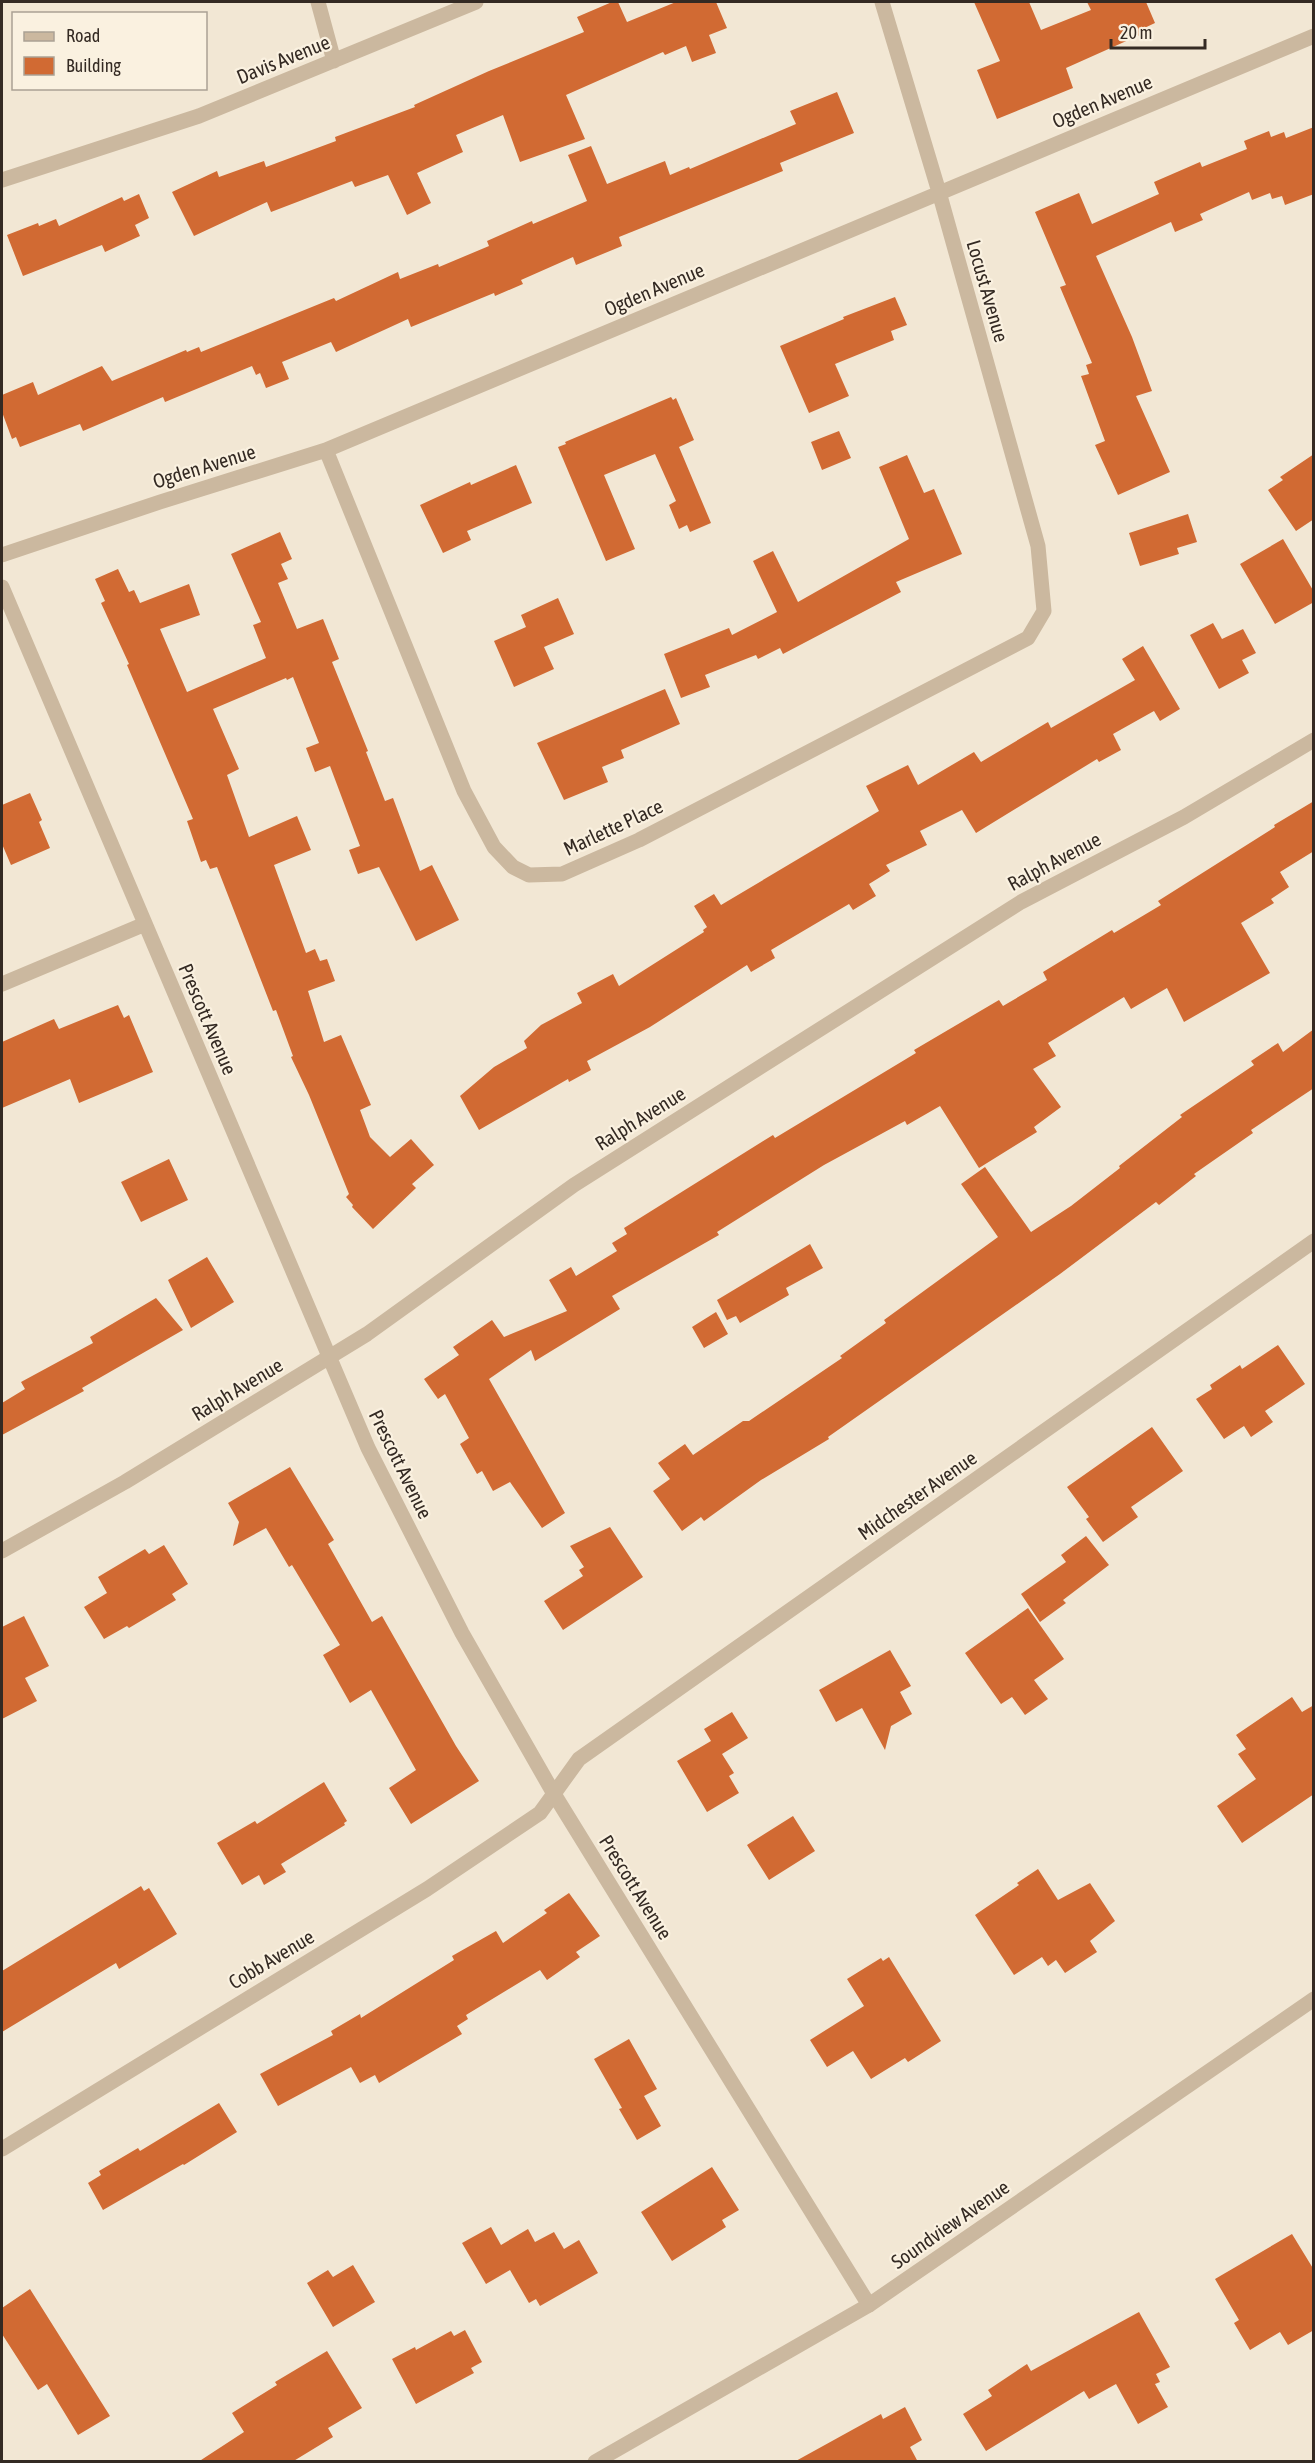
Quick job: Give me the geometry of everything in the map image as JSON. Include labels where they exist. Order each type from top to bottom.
[{"type":"street","points":[[318,2],[334,61]]},
{"type":"street","name":"Davis Avenue","points":[[2,180],[199,116],[476,2]]},
{"type":"street","name":"Locust Avenue","points":[[882,2],[939,192],[1038,546],[1042,594]]},
{"type":"street","name":"Ogden Avenue","points":[[2,555],[326,450],[1314,36]]},
{"type":"street","name":"Marlette Place","points":[[326,450],[464,792],[494,847],[513,867],[529,875],[562,874],[639,840],[1028,638],[1044,611],[1042,594]]},
{"type":"street","name":"Prescott Avenue","points":[[2,587],[368,1448],[462,1633],[554,1794],[869,2305]]},
{"type":"street","name":"Ralph Avenue","points":[[2,1551],[125,1482],[367,1334],[574,1185],[1021,902],[1184,817],[1314,740]]},
{"type":"street","points":[[2,984],[145,924]]},
{"type":"street","name":"Midchester Avenue","points":[[554,1794],[579,1759],[1314,1241]]},
{"type":"street","name":"Cobb Avenue","points":[[2,2149],[427,1889],[540,1813],[554,1794]]},
{"type":"street","name":"Soundview Avenue","points":[[595,2462],[869,2305],[1314,1999]]},
{"type":"building","points":[[612,2],[618,2],[627,22],[676,2],[716,2],[727,28],[709,35],[716,53],[692,62],[686,46],[665,55],[663,52],[566,95],[585,139],[520,162],[503,115],[456,135],[463,152],[417,173],[431,203],[407,215],[388,175],[355,187],[352,181],[271,212],[267,202],[194,236],[172,192],[217,171],[219,177],[264,161],[266,167],[336,141],[335,137],[415,107],[414,105],[489,71],[584,32],[577,17]]},
{"type":"building","points":[[974,2],[1029,2],[1041,30],[1091,10],[1087,2],[1146,2],[1155,23],[1140,30],[1142,34],[1066,68],[1073,88],[997,119],[977,70],[1000,61]]},
{"type":"building","points":[[837,92],[854,133],[780,163],[783,171],[619,237],[622,246],[576,265],[573,257],[521,280],[523,284],[495,296],[494,293],[411,327],[408,319],[336,352],[331,342],[282,362],[289,379],[266,388],[260,373],[256,375],[252,366],[165,402],[163,397],[83,431],[80,424],[20,447],[16,437],[12,439],[2,412],[2,395],[33,382],[38,395],[102,366],[112,381],[186,350],[187,352],[199,347],[201,352],[334,298],[336,301],[398,272],[400,279],[438,264],[439,267],[489,246],[487,241],[532,221],[533,224],[587,201],[568,155],[591,146],[607,184],[665,161],[670,175],[689,167],[690,169],[796,124],[790,111]]},
{"type":"building","points":[[1314,127],[1314,194],[1285,205],[1282,196],[1272,199],[1270,193],[1252,200],[1249,192],[1200,214],[1203,220],[1175,232],[1171,222],[1096,256],[1132,337],[1152,391],[1136,396],[1170,472],[1118,495],[1095,445],[1105,441],[1081,376],[1089,374],[1086,365],[1092,363],[1060,287],[1066,285],[1035,212],[1079,193],[1092,224],[1159,194],[1154,182],[1200,162],[1202,167],[1247,149],[1244,141],[1269,131],[1271,137],[1284,132],[1286,138]]},
{"type":"building","points":[[139,194],[149,218],[135,225],[140,236],[105,252],[102,245],[23,276],[7,235],[56,219],[59,226],[122,197],[124,201]]},
{"type":"building","points":[[895,297],[907,325],[891,331],[894,340],[835,364],[849,396],[809,413],[780,346],[844,319],[843,317]]},
{"type":"building","points":[[671,397],[673,400],[676,398],[694,440],[679,447],[711,523],[690,532],[687,525],[679,529],[669,505],[676,501],[655,454],[604,475],[635,549],[606,561],[558,447]]},
{"type":"building","points":[[839,431],[851,458],[822,470],[811,442]]},
{"type":"building","points":[[1314,454],[1314,519],[1296,531],[1268,490],[1283,480],[1280,477]]},
{"type":"building","points":[[907,455],[924,493],[934,489],[962,554],[896,582],[901,592],[783,654],[780,648],[758,659],[756,655],[705,675],[710,687],[681,698],[664,654],[729,628],[732,635],[777,612],[753,561],[773,551],[798,602],[909,539],[879,467]]},
{"type":"building","points":[[516,465],[532,503],[467,531],[471,540],[443,553],[420,505],[470,482],[471,485]]},
{"type":"building","points":[[1188,514],[1197,542],[1177,548],[1179,554],[1140,566],[1129,533]]},
{"type":"building","points":[[280,532],[292,559],[281,564],[288,579],[278,583],[297,629],[323,619],[339,659],[332,662],[368,751],[366,752],[385,801],[393,798],[420,871],[432,865],[459,920],[416,941],[379,867],[358,874],[349,850],[360,846],[330,766],[315,772],[306,748],[319,743],[293,677],[213,709],[239,769],[227,775],[249,837],[297,816],[311,850],[274,865],[306,953],[315,949],[320,961],[327,959],[335,981],[308,991],[324,1042],[341,1035],[371,1105],[360,1110],[370,1137],[390,1157],[411,1139],[434,1165],[412,1184],[416,1188],[373,1229],[352,1207],[353,1205],[346,1197],[349,1194],[291,1057],[293,1056],[276,1010],[273,1011],[217,867],[210,869],[206,860],[201,862],[187,821],[193,819],[127,665],[129,664],[101,603],[105,601],[95,579],[118,569],[129,592],[134,590],[140,603],[189,584],[200,615],[160,629],[187,692],[266,658],[253,625],[261,622],[231,554]]},
{"type":"building","points":[[1283,539],[1314,592],[1314,602],[1275,624],[1240,564]]},
{"type":"building","points":[[558,598],[574,634],[544,647],[554,669],[514,687],[494,641],[526,627],[521,615]]},
{"type":"building","points":[[1213,623],[1222,639],[1243,629],[1256,653],[1242,660],[1249,673],[1219,689],[1190,635]]},
{"type":"building","points":[[1143,646],[1180,709],[1160,721],[1154,711],[1113,734],[1121,750],[1099,762],[1097,759],[976,833],[962,810],[920,831],[927,845],[886,865],[890,871],[869,884],[876,896],[853,910],[849,904],[771,950],[775,958],[751,972],[747,965],[650,1027],[587,1061],[591,1070],[569,1082],[568,1079],[479,1130],[460,1096],[494,1067],[527,1048],[524,1041],[541,1025],[582,1003],[577,993],[613,974],[619,986],[704,932],[703,930],[707,927],[694,906],[714,894],[721,905],[879,811],[866,786],[908,765],[918,785],[974,752],[981,762],[1048,722],[1051,728],[1135,680],[1122,659]]},
{"type":"building","points":[[665,689],[680,724],[621,750],[624,758],[602,767],[608,782],[564,800],[537,743]]},
{"type":"building","points":[[30,793],[42,820],[39,822],[50,848],[11,865],[2,844],[2,805]]},
{"type":"building","points":[[1314,801],[1314,851],[1280,872],[1289,887],[1271,899],[1274,903],[1241,923],[1270,973],[1184,1022],[1167,988],[1131,1009],[1124,997],[1048,1043],[1056,1056],[1033,1069],[1061,1107],[1034,1127],[1037,1132],[979,1168],[940,1106],[907,1125],[905,1121],[824,1165],[717,1232],[719,1235],[612,1296],[620,1309],[535,1361],[531,1350],[489,1379],[565,1513],[542,1528],[510,1482],[493,1491],[482,1471],[477,1474],[460,1444],[469,1438],[445,1394],[438,1399],[424,1379],[459,1355],[453,1347],[492,1320],[504,1337],[567,1311],[549,1280],[571,1267],[576,1276],[617,1251],[612,1243],[627,1234],[624,1228],[773,1135],[775,1138],[916,1053],[914,1050],[999,1000],[1003,1006],[1047,980],[1043,972],[1112,930],[1114,933],[1161,905],[1158,901]]},
{"type":"building","points":[[118,1005],[124,1018],[129,1015],[153,1072],[79,1103],[70,1079],[2,1108],[2,1042],[54,1019],[59,1029]]},
{"type":"building","points":[[1314,1029],[1314,1088],[1251,1130],[1253,1133],[1194,1174],[1196,1176],[1159,1205],[1156,1202],[1060,1274],[828,1437],[829,1439],[761,1480],[704,1521],[701,1517],[682,1531],[653,1491],[670,1479],[658,1463],[685,1444],[693,1455],[743,1421],[749,1421],[842,1358],[840,1356],[886,1323],[884,1320],[998,1237],[961,1184],[985,1167],[1031,1232],[1071,1206],[1120,1168],[1119,1166],[1182,1117],[1180,1115],[1254,1065],[1251,1061],[1278,1043],[1283,1052]]},
{"type":"building","points":[[169,1159],[188,1200],[141,1222],[121,1182]]},
{"type":"building","points":[[810,1244],[823,1268],[786,1288],[789,1295],[740,1323],[736,1316],[727,1320],[717,1300]]},
{"type":"building","points":[[207,1257],[234,1302],[191,1328],[168,1280]]},
{"type":"building","points":[[156,1298],[183,1330],[82,1388],[84,1391],[2,1435],[2,1403],[25,1389],[21,1382],[93,1343],[90,1337]]},
{"type":"building","points":[[716,1312],[728,1334],[704,1348],[692,1327]]},
{"type":"building","points":[[1278,1345],[1305,1384],[1265,1411],[1273,1422],[1251,1437],[1244,1426],[1224,1439],[1196,1399],[1212,1389],[1210,1385],[1240,1365],[1242,1369]]},
{"type":"building","points":[[1152,1427],[1183,1471],[1131,1507],[1138,1517],[1103,1542],[1086,1519],[1089,1517],[1067,1487]]},
{"type":"building","points":[[290,1467],[334,1540],[328,1544],[372,1622],[382,1616],[456,1746],[479,1781],[411,1824],[389,1788],[416,1770],[371,1690],[350,1703],[323,1655],[340,1645],[292,1565],[289,1567],[266,1528],[233,1546],[239,1522],[228,1503]]},
{"type":"building","points":[[610,1527],[643,1577],[563,1630],[544,1601],[583,1576],[579,1570],[584,1567],[570,1546]]},
{"type":"building","points":[[1086,1536],[1109,1565],[1063,1600],[1066,1603],[1040,1622],[1021,1594],[1066,1562],[1061,1555]]},
{"type":"building","points":[[164,1545],[188,1584],[172,1594],[176,1600],[129,1628],[127,1626],[104,1639],[84,1607],[107,1593],[98,1577],[145,1549],[149,1554]]},
{"type":"building","points":[[1028,1608],[1064,1659],[1034,1680],[1048,1699],[1025,1715],[1012,1697],[1001,1704],[965,1653]]},
{"type":"building","points":[[24,1616],[49,1666],[25,1678],[37,1701],[2,1719],[2,1627]]},
{"type":"building","points":[[890,1650],[911,1686],[900,1692],[912,1714],[891,1726],[885,1750],[862,1708],[836,1722],[819,1690]]},
{"type":"building","points":[[1292,1697],[1302,1712],[1314,1705],[1314,1794],[1242,1843],[1217,1806],[1256,1779],[1238,1754],[1246,1749],[1236,1735]]},
{"type":"building","points":[[732,1712],[748,1738],[722,1754],[734,1773],[729,1776],[739,1793],[707,1812],[677,1761],[711,1741],[704,1729]]},
{"type":"building","points":[[324,1782],[347,1821],[345,1825],[281,1864],[286,1872],[264,1885],[259,1875],[242,1885],[217,1843],[255,1821],[257,1824]]},
{"type":"building","points":[[793,1816],[815,1851],[769,1880],[747,1845]]},
{"type":"building","points":[[1038,1869],[1058,1900],[1090,1883],[1115,1921],[1090,1941],[1097,1952],[1065,1973],[1056,1960],[1048,1966],[1042,1957],[1014,1975],[975,1915]]},
{"type":"building","points":[[141,1886],[144,1891],[149,1888],[177,1934],[119,1969],[116,1963],[2,2032],[2,1971]]},
{"type":"building","points":[[569,1893],[600,1936],[576,1952],[580,1957],[547,1980],[540,1970],[466,2015],[468,2019],[457,2026],[462,2034],[379,2083],[375,2075],[360,2083],[351,2067],[278,2106],[260,2074],[333,2035],[331,2031],[360,2014],[361,2018],[454,1960],[452,1956],[496,1931],[503,1943],[547,1913],[544,1910]]},
{"type":"building","points":[[889,1957],[941,2041],[908,2062],[905,2058],[871,2079],[853,2051],[827,2067],[810,2040],[864,2006],[847,1979],[881,1958],[883,1961]]},
{"type":"building","points":[[629,2039],[657,2089],[644,2096],[661,2126],[637,2140],[594,2059]]},
{"type":"building","points":[[219,2103],[237,2132],[184,2165],[103,2210],[88,2183],[101,2175],[99,2171],[138,2148],[140,2151]]},
{"type":"building","points":[[712,2167],[739,2210],[722,2220],[726,2227],[672,2261],[641,2212]]},
{"type":"building","points":[[491,2227],[501,2245],[528,2229],[535,2242],[554,2232],[564,2249],[579,2240],[598,2273],[540,2306],[536,2299],[529,2303],[510,2270],[486,2284],[462,2243]]},
{"type":"building","points":[[1292,2234],[1314,2270],[1314,2330],[1288,2345],[1280,2332],[1250,2350],[1234,2323],[1239,2320],[1215,2279]]},
{"type":"building","points":[[353,2265],[375,2302],[333,2327],[307,2283],[328,2270],[333,2277]]},
{"type":"building","points":[[30,2289],[110,2416],[78,2435],[47,2384],[38,2390],[2,2334],[2,2308]]},
{"type":"building","points":[[1139,2312],[1170,2367],[1156,2374],[1160,2382],[1155,2384],[1168,2407],[1138,2424],[1116,2384],[1089,2399],[1084,2391],[986,2451],[963,2414],[992,2396],[988,2390],[1027,2364],[1031,2371]]},
{"type":"building","points":[[465,2330],[482,2362],[471,2368],[474,2373],[416,2404],[392,2359],[415,2347],[416,2350],[451,2331],[454,2336]]},
{"type":"building","points":[[327,2351],[362,2408],[328,2428],[333,2437],[292,2462],[198,2462],[244,2432],[232,2413],[277,2385],[275,2382]]},
{"type":"building","points":[[905,2407],[922,2440],[910,2447],[918,2462],[794,2462],[881,2414],[883,2419]]}]
